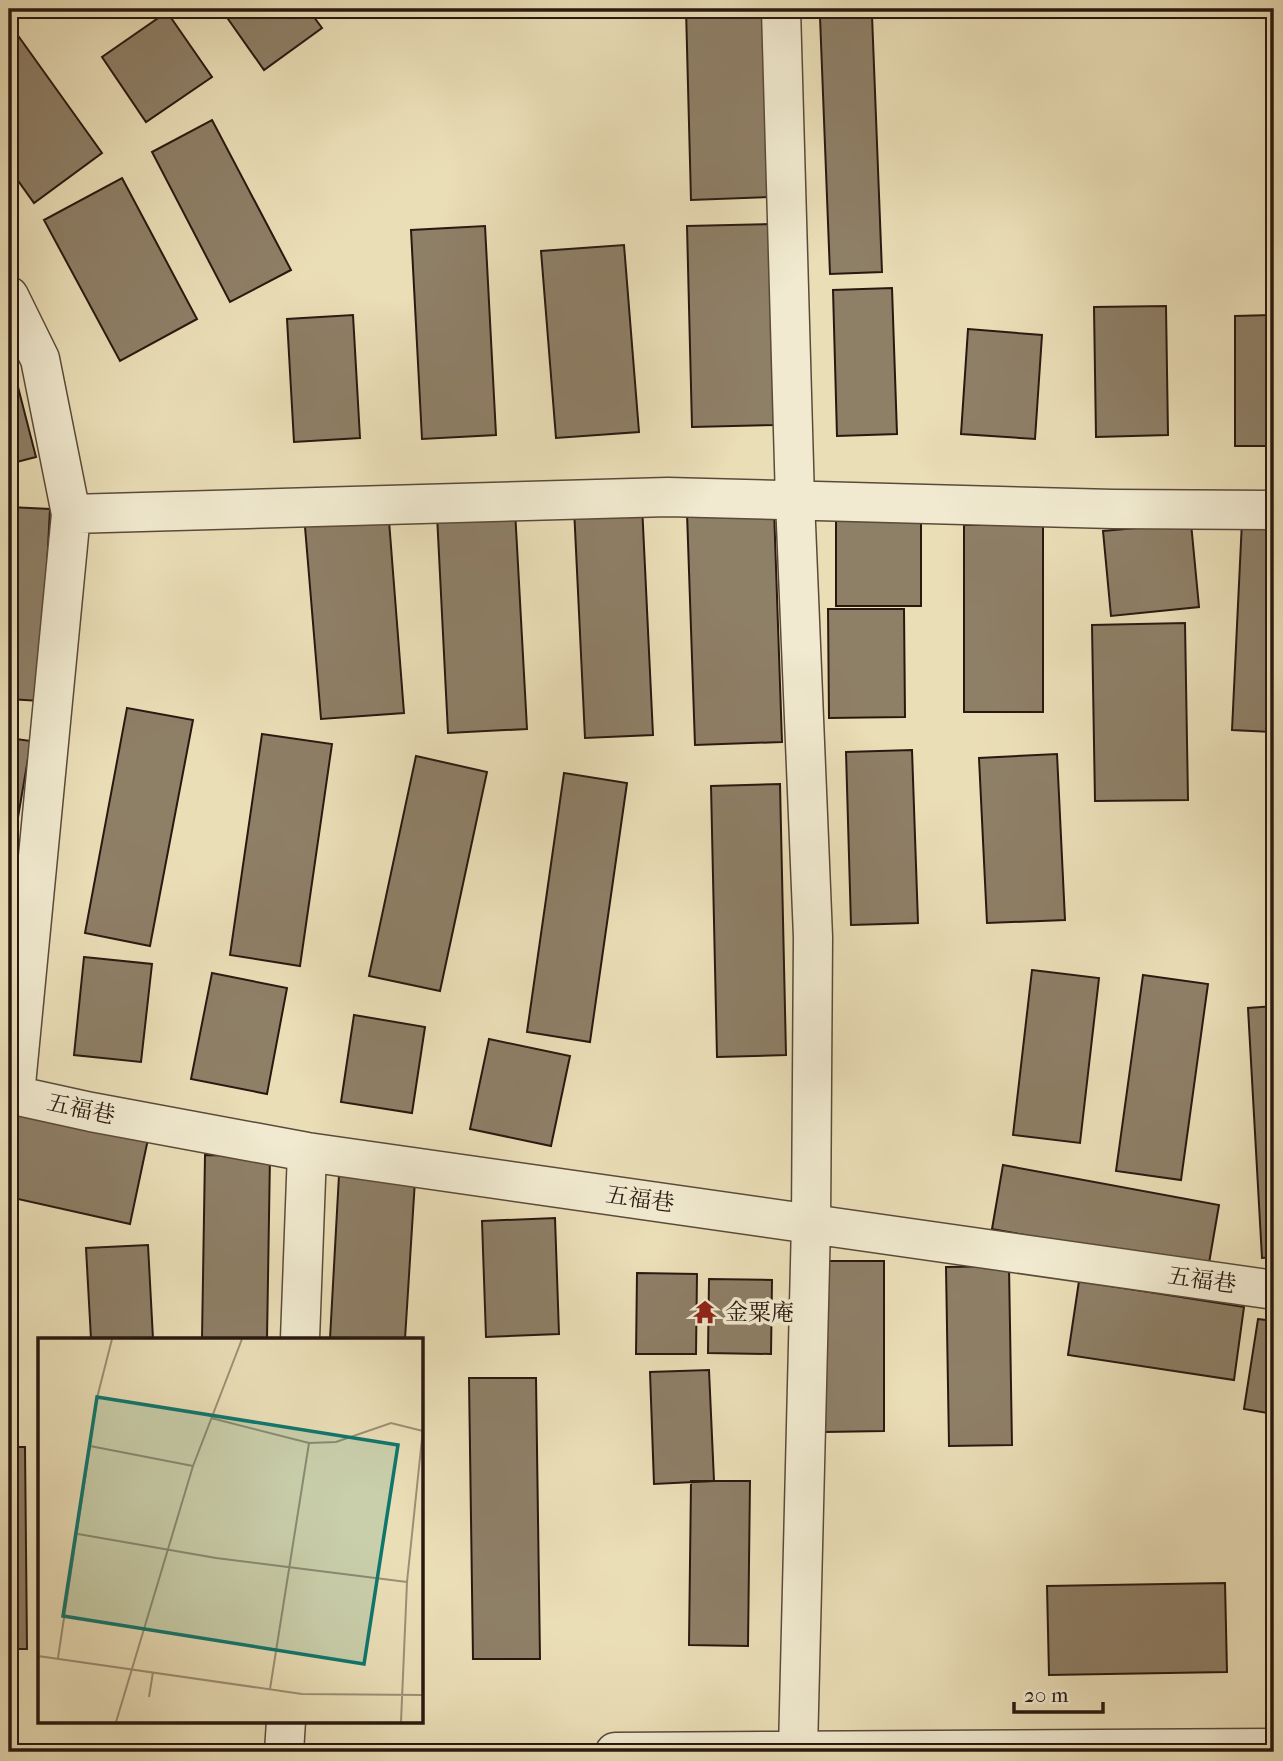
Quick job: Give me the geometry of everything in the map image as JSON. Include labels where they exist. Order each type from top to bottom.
[{"type":"street","points":[[782,9],[795,500],[813,937],[811,1223],[799,1750]]},
{"type":"street","points":[[9,296],[40,359],[71,514],[12,1094]]},
{"type":"street","points":[[71,514],[668,497],[1113,509],[1274,510]]},
{"type":"street","name":"五福巷","points":[[12,1094],[307,1152],[1274,1290]]},
{"type":"street","points":[[300,1338],[307,1152]]},
{"type":"street","points":[[285,1752],[286,1722]]},
{"type":"street","points":[[615,1752],[1274,1748]]},
{"type":"building","points":[[221,9],[308,9],[322,28],[264,70]]},
{"type":"building","points":[[336,9],[350,9],[340,15]]},
{"type":"building","points":[[686,9],[765,9],[770,197],[691,200]]},
{"type":"building","points":[[167,12],[212,77],[146,122],[102,57]]},
{"type":"building","points":[[872,15],[882,272],[830,274],[820,17]]},
{"type":"building","points":[[9,23],[102,153],[34,203],[9,168]]},
{"type":"building","points":[[212,120],[291,270],[230,302],[152,152]]},
{"type":"building","points":[[122,178],[197,319],[120,361],[44,220]]},
{"type":"building","points":[[770,224],[776,425],[692,427],[687,226]]},
{"type":"building","points":[[485,226],[496,435],[422,439],[411,230]]},
{"type":"building","points":[[624,245],[639,432],[556,438],[541,251]]},
{"type":"building","points":[[892,288],[897,434],[837,436],[833,290]]},
{"type":"building","points":[[1166,306],[1168,435],[1096,437],[1094,307]]},
{"type":"building","points":[[353,315],[360,438],[294,442],[287,319]]},
{"type":"building","points":[[1274,315],[1274,446],[1235,446],[1235,316]]},
{"type":"building","points":[[968,329],[1042,335],[1035,439],[961,434]]},
{"type":"building","points":[[9,352],[36,457],[9,464]]},
{"type":"building","points":[[642,505],[653,735],[585,738],[574,508]]},
{"type":"building","points":[[9,507],[50,509],[40,701],[9,699]]},
{"type":"building","points":[[388,508],[404,713],[321,719],[304,515]]},
{"type":"building","points":[[774,509],[782,742],[695,745],[687,513]]},
{"type":"building","points":[[515,510],[527,729],[448,733],[437,515]]},
{"type":"building","points":[[836,519],[921,519],[921,606],[836,606]]},
{"type":"building","points":[[1242,521],[1274,522],[1274,732],[1232,730]]},
{"type":"building","points":[[1191,523],[1199,607],[1111,616],[1103,531]]},
{"type":"building","points":[[964,525],[1043,525],[1043,712],[964,712]]},
{"type":"building","points":[[828,609],[904,609],[905,717],[829,718]]},
{"type":"building","points":[[1185,623],[1188,800],[1095,801],[1092,625]]},
{"type":"building","points":[[127,708],[193,720],[150,946],[85,933]]},
{"type":"building","points":[[262,734],[332,744],[300,966],[230,955]]},
{"type":"building","points":[[9,738],[31,741],[9,870]]},
{"type":"building","points":[[912,750],[918,923],[851,925],[846,752]]},
{"type":"building","points":[[1057,754],[1065,920],[987,923],[979,758]]},
{"type":"building","points":[[416,756],[487,772],[440,991],[369,976]]},
{"type":"building","points":[[564,773],[627,783],[590,1042],[527,1032]]},
{"type":"building","points":[[780,784],[786,1055],[717,1057],[711,786]]},
{"type":"building","points":[[1274,817],[1274,976],[1268,818]]},
{"type":"building","points":[[84,957],[152,964],[141,1062],[74,1055]]},
{"type":"building","points":[[1032,970],[1099,978],[1080,1143],[1013,1135]]},
{"type":"building","points":[[212,973],[287,988],[267,1094],[191,1079]]},
{"type":"building","points":[[1143,975],[1208,984],[1181,1180],[1116,1171]]},
{"type":"building","points":[[1274,1006],[1274,1257],[1262,1258],[1248,1008]]},
{"type":"building","points":[[354,1015],[425,1027],[412,1113],[341,1102]]},
{"type":"building","points":[[489,1039],[570,1056],[551,1146],[470,1129]]},
{"type":"building","points":[[9,1108],[148,1139],[130,1224],[9,1197]]},
{"type":"building","points":[[205,1155],[270,1156],[267,1338],[202,1338]]},
{"type":"building","points":[[1003,1165],[1219,1205],[1208,1269],[992,1229]]},
{"type":"building","points":[[339,1175],[415,1180],[405,1338],[330,1338]]},
{"type":"building","points":[[555,1218],[559,1334],[486,1337],[482,1221]]},
{"type":"building","points":[[148,1245],[153,1338],[91,1338],[86,1248]]},
{"type":"building","points":[[824,1261],[884,1261],[884,1431],[825,1432]]},
{"type":"building","points":[[1009,1266],[1012,1445],[949,1446],[946,1267]]},
{"type":"building","points":[[637,1273],[697,1274],[696,1354],[636,1354]]},
{"type":"building","points":[[709,1279],[772,1280],[771,1354],[708,1353]]},
{"type":"building","points":[[1079,1281],[1244,1307],[1234,1380],[1068,1355]]},
{"type":"building","points":[[1258,1319],[1274,1321],[1274,1414],[1244,1409]]},
{"type":"building","points":[[709,1370],[714,1481],[654,1484],[650,1372]]},
{"type":"building","points":[[469,1378],[536,1378],[540,1659],[473,1659]]},
{"type":"building","points":[[9,1447],[25,1447],[27,1649],[9,1649]]},
{"type":"building","points":[[691,1481],[750,1481],[748,1646],[689,1645]]},
{"type":"building","points":[[1225,1583],[1227,1672],[1049,1675],[1047,1586]]},
{"type":"place","name":"金粟庵","points":[[705,1312]]}]
